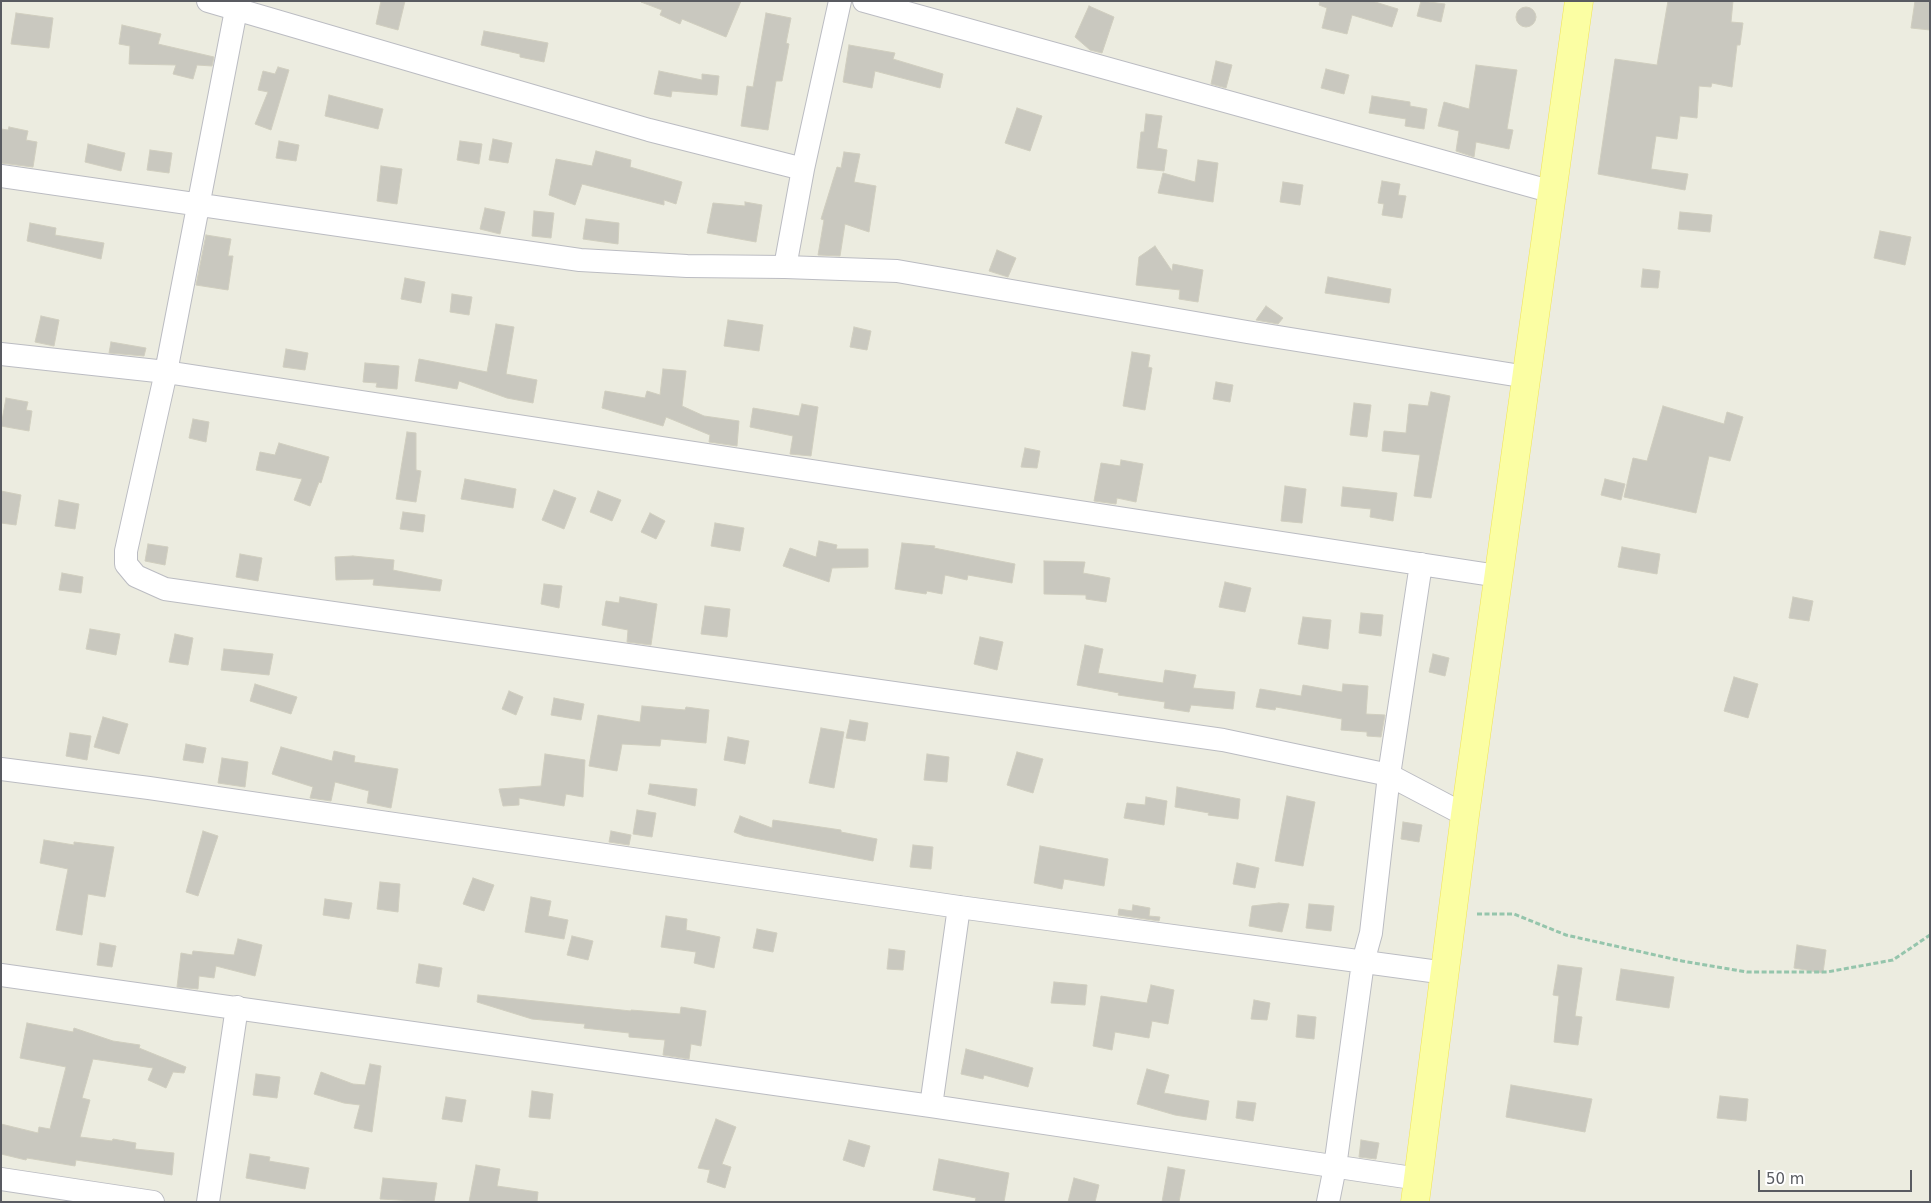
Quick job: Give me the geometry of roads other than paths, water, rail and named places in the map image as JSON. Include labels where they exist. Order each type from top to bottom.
[{"type":"main road","points":[[1417,1190],[1465,815],[1579,1]]},
{"type":"street","points":[[208,1],[649,130],[802,169]]},
{"type":"street","points":[[785,267],[802,169],[840,1]]},
{"type":"street","points":[[864,1],[1552,192]]},
{"type":"street","points":[[236,10],[166,372],[126,550],[126,564],[136,576],[165,590],[1223,740],[1389,775],[1465,815]]},
{"type":"street","points":[[1,176],[580,260],[687,266],[897,271],[1247,332],[1526,377]]},
{"type":"street","points":[[1,354],[166,372],[1498,576]]},
{"type":"street","points":[[1328,1202],[1335,1167],[1363,962],[1371,933],[1379,878],[1389,775],[1420,564]]},
{"type":"street","points":[[1,769],[149,788],[959,907],[1446,973]]},
{"type":"street","points":[[931,1106],[959,907]]},
{"type":"street","points":[[1,975],[931,1106],[1335,1167],[1417,1190]]},
{"type":"street","points":[[208,1202],[237,1007]]},
{"type":"street","points":[[1,1179],[153,1202]]}]
